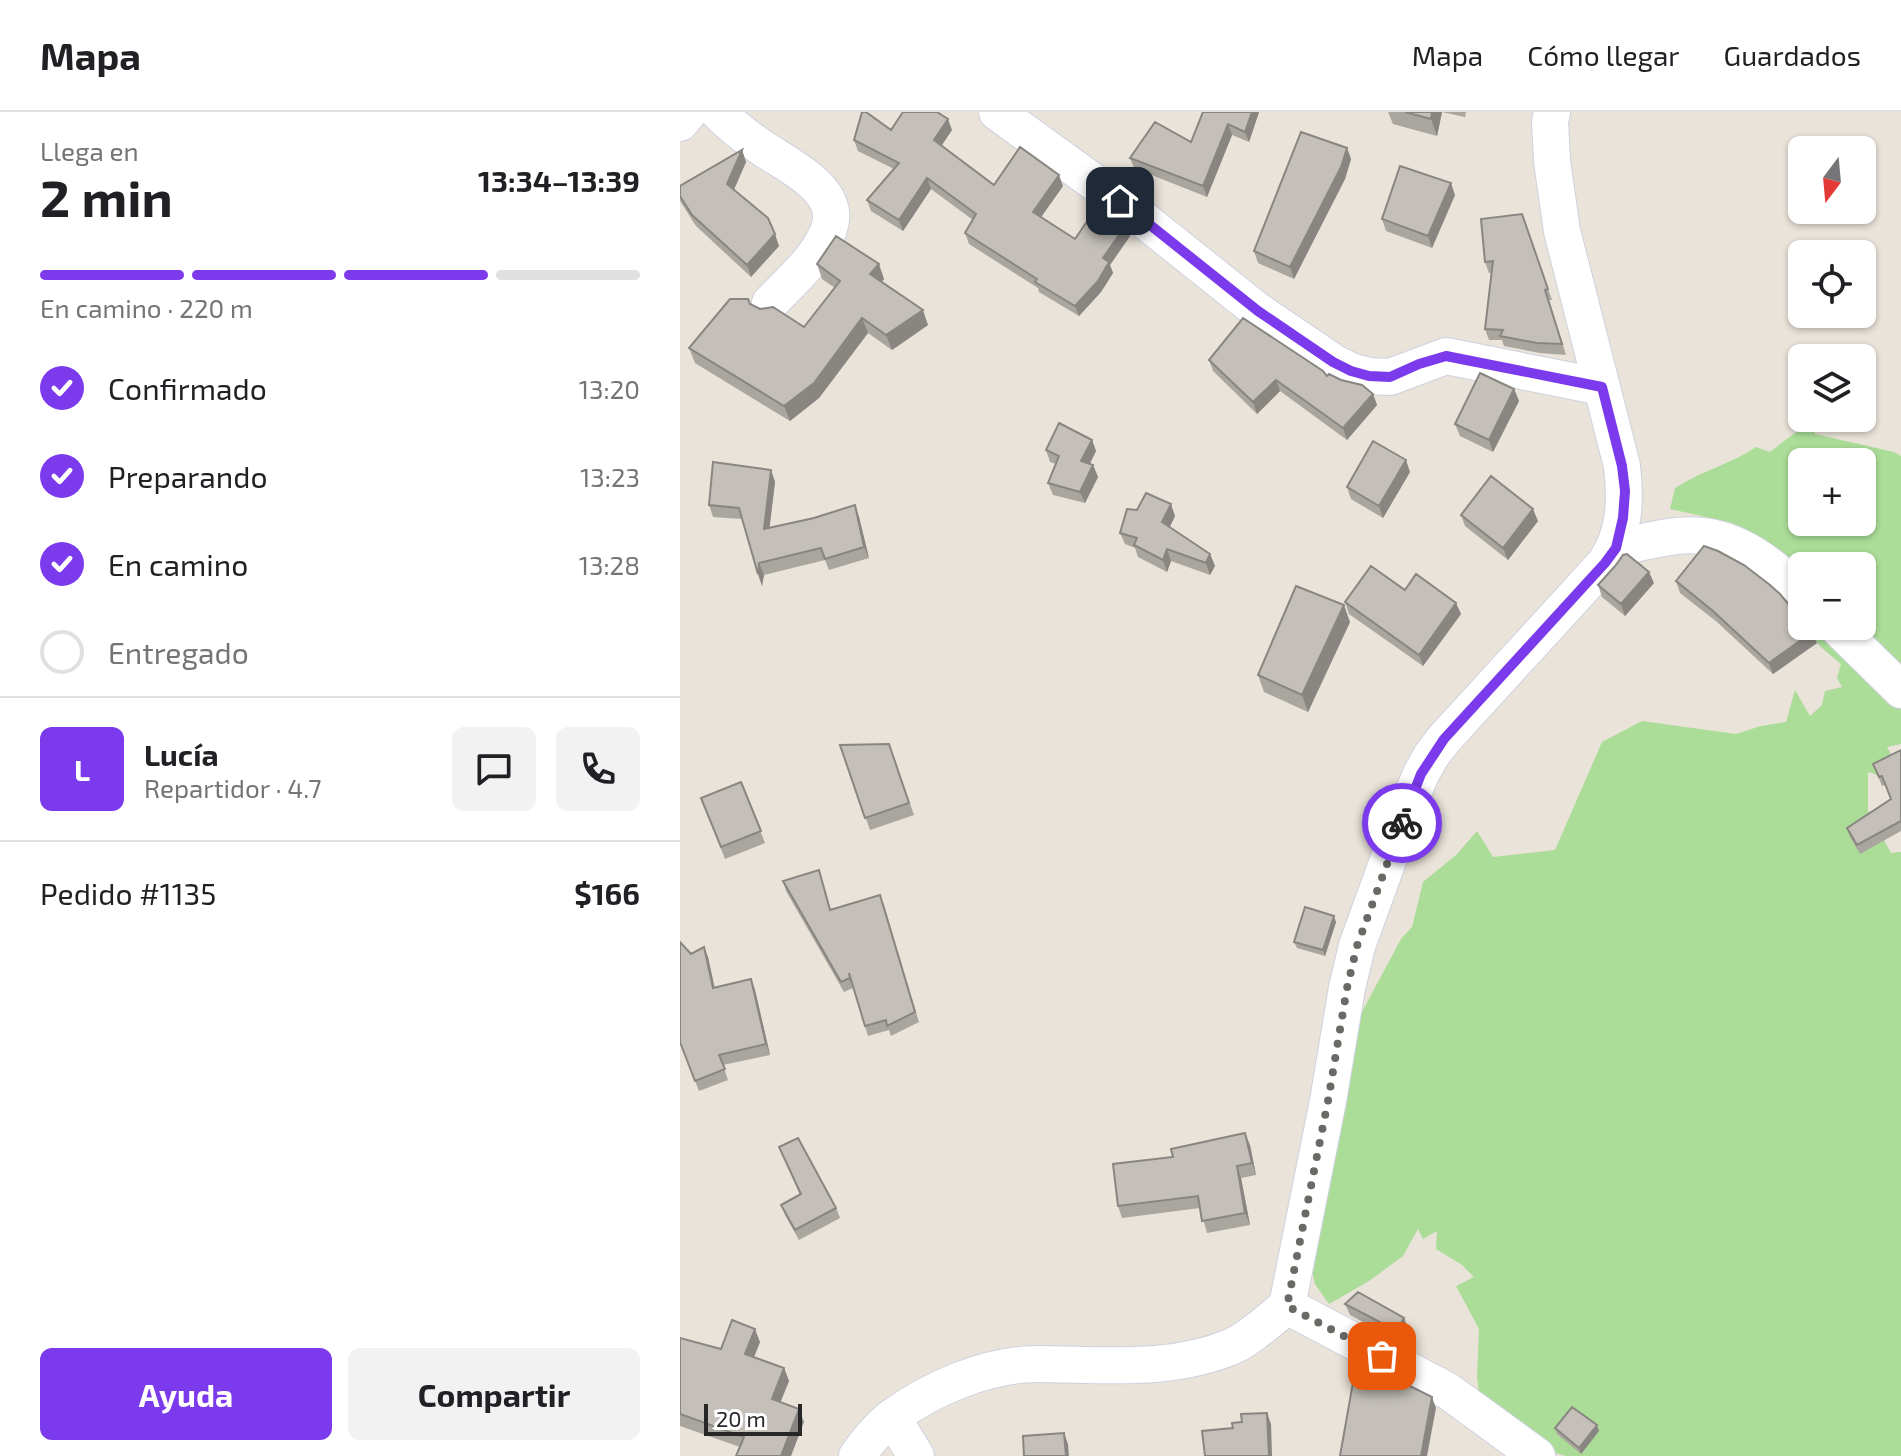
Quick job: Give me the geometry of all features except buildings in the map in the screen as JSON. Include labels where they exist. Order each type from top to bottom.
[{"type":"street","points":[[680,123],[689,112]]},
{"type":"street","points":[[718,112],[760,146],[808,178],[825,196],[832,214],[830,227],[814,255],[770,303]]},
{"type":"street","points":[[997,112],[1120,201],[1258,311],[1351,371],[1390,377],[1446,356],[1602,387]]},
{"type":"street","points":[[857,1456],[892,1417],[934,1391],[968,1378],[1031,1364],[1143,1366],[1189,1360],[1235,1345],[1287,1306],[1357,946],[1421,774],[1444,739],[1605,563],[1616,548],[1623,518],[1625,491],[1622,466],[1562,231],[1552,161],[1552,112]]},
{"type":"street","points":[[1616,548],[1679,535],[1709,536],[1741,545],[1788,581]]},
{"type":"street","points":[[1850,640],[1901,690]]},
{"type":"street","points":[[1287,1306],[1448,1391],[1537,1456]]},
{"type":"street","points":[[892,1417],[916,1456]]},
{"type":"green space","points":[[1796,432],[1815,432],[1894,452],[1901,456],[1901,744],[1887,747],[1901,771],[1893,780],[1868,772],[1868,811],[1891,853],[1901,852],[1901,1456],[1566,1456],[1484,1434],[1477,1377],[1479,1329],[1456,1286],[1474,1277],[1462,1265],[1436,1249],[1437,1231],[1423,1239],[1418,1229],[1403,1256],[1369,1281],[1329,1304],[1315,1284],[1307,1248],[1355,1025],[1401,939],[1412,927],[1423,882],[1456,855],[1477,831],[1493,857],[1555,850],[1602,742],[1642,721],[1736,734],[1786,722],[1795,690],[1810,716],[1822,705],[1825,691],[1842,687],[1837,678],[1841,664],[1815,640],[1876,640],[1876,552],[1788,552],[1788,606],[1743,544],[1733,523],[1670,509],[1675,488],[1756,447],[1770,452]]},
{"type":"way so far","points":[[1382,1356],[1287,1306],[1347,988],[1357,946],[1402,823]]},
{"type":"route","points":[[1120,201],[1258,311],[1351,371],[1390,377],[1446,356],[1602,387],[1622,466],[1625,491],[1616,548],[1444,739],[1421,774],[1402,823]]}]
